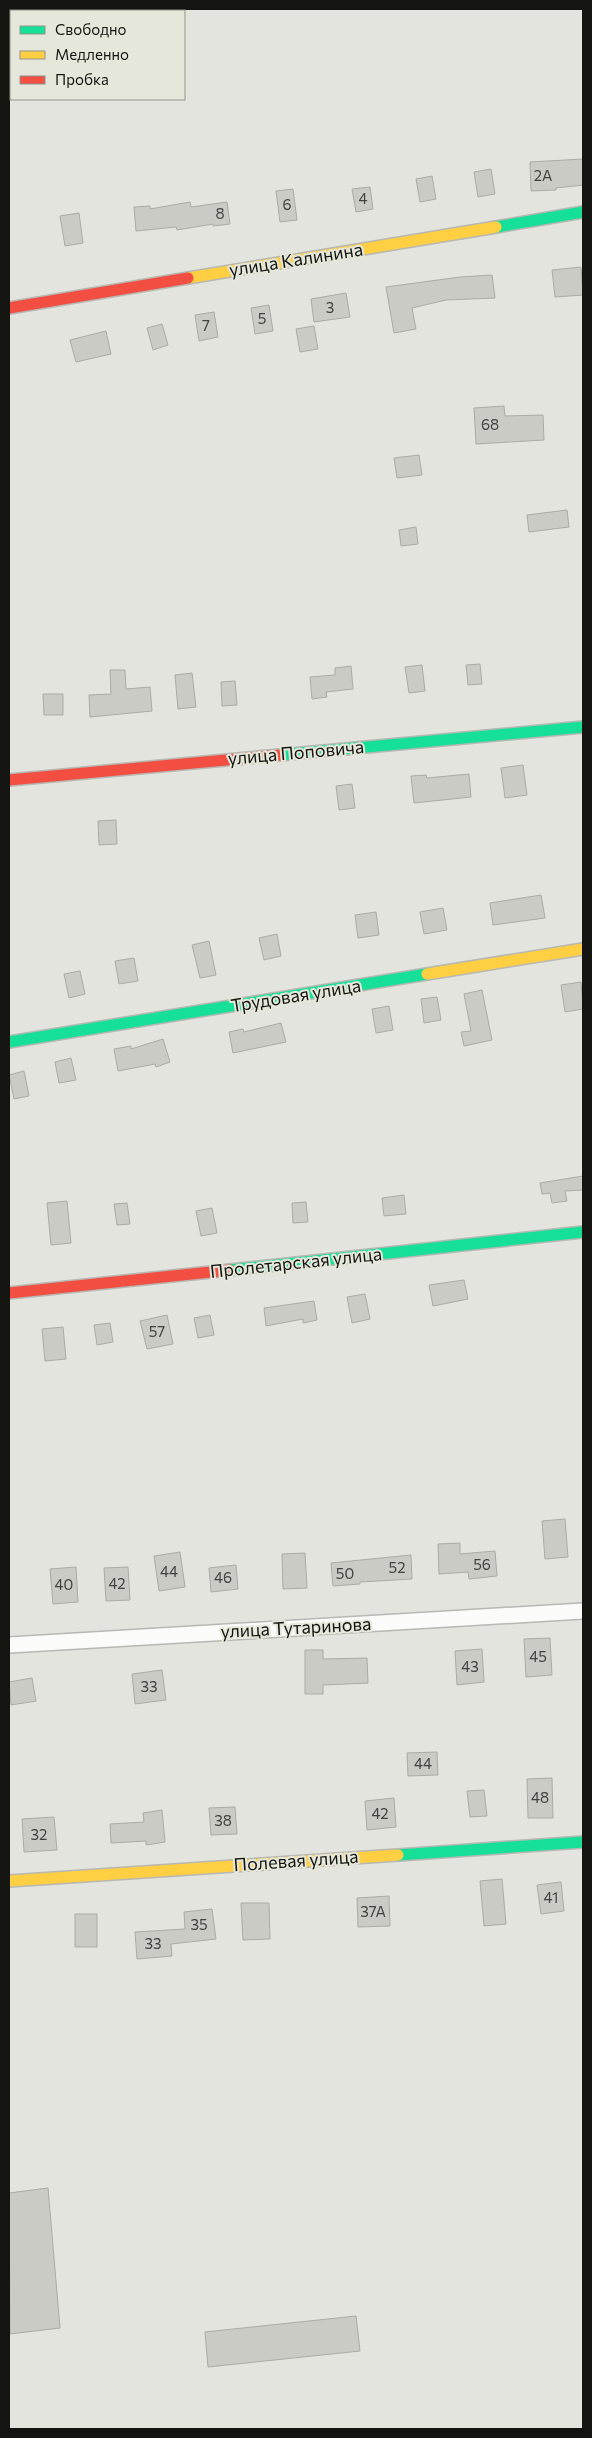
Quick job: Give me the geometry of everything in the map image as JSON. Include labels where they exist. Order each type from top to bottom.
[{"type":"street","name":"улица Калинина","points":[[9,308],[583,212]]},
{"type":"street","name":"улица Поповича","points":[[9,780],[583,727]]},
{"type":"street","name":"Трудовая улица","points":[[9,1042],[583,949]]},
{"type":"street","name":"Пролетарская улица","points":[[9,1293],[583,1232]]},
{"type":"street","name":"улица Тутаринова","points":[[9,1645],[583,1611]]},
{"type":"street","name":"Полевая улица","points":[[9,1880],[583,1842]]},
{"type":"building","points":[[583,159],[583,185],[556,188],[556,190],[531,191],[530,162]]},
{"type":"building","points":[[491,169],[495,194],[478,197],[474,172]]},
{"type":"building","points":[[432,176],[436,199],[420,202],[416,179]]},
{"type":"building","points":[[370,187],[373,209],[356,212],[352,189]]},
{"type":"building","points":[[293,189],[297,220],[280,222],[276,191]]},
{"type":"building","points":[[190,202],[191,207],[227,202],[230,224],[213,226],[213,224],[177,230],[176,227],[136,231],[134,207],[150,206],[150,209]]},
{"type":"building","points":[[79,213],[83,243],[65,246],[60,216]]},
{"type":"building","points":[[581,267],[583,295],[555,297],[552,270]]},
{"type":"building","points":[[492,275],[495,298],[446,300],[412,308],[416,329],[394,333],[386,287],[460,277]]},
{"type":"building","points":[[346,293],[350,317],[314,322],[311,299]]},
{"type":"building","points":[[269,305],[273,331],[255,334],[251,308]]},
{"type":"building","points":[[214,312],[218,337],[199,341],[195,315]]},
{"type":"building","points":[[162,324],[168,345],[153,350],[147,328]]},
{"type":"building","points":[[314,326],[318,349],[300,352],[296,329]]},
{"type":"building","points":[[106,331],[111,354],[76,362],[70,340]]},
{"type":"building","points":[[504,406],[505,416],[543,415],[544,440],[476,444],[474,408]]},
{"type":"building","points":[[419,455],[422,475],[397,478],[394,458]]},
{"type":"building","points":[[567,510],[569,527],[529,532],[527,515]]},
{"type":"building","points":[[416,527],[418,544],[401,546],[399,530]]},
{"type":"building","points":[[480,664],[482,684],[468,685],[466,665]]},
{"type":"building","points":[[422,665],[425,691],[409,693],[405,667]]},
{"type":"building","points":[[351,666],[353,689],[326,692],[327,697],[312,699],[310,677],[335,675],[335,668]]},
{"type":"building","points":[[110,670],[125,670],[126,689],[150,687],[152,711],[90,717],[89,695],[111,694]]},
{"type":"building","points":[[192,673],[196,707],[178,709],[175,675]]},
{"type":"building","points":[[235,681],[237,705],[222,706],[221,682]]},
{"type":"building","points":[[43,694],[63,694],[63,715],[44,715]]},
{"type":"building","points":[[523,765],[527,795],[505,798],[501,768]]},
{"type":"building","points":[[469,774],[471,797],[414,803],[411,776],[426,775],[427,778]]},
{"type":"building","points":[[352,784],[355,808],[339,810],[336,786]]},
{"type":"building","points":[[116,820],[117,844],[99,845],[98,821]]},
{"type":"building","points":[[541,895],[545,918],[493,925],[490,903]]},
{"type":"building","points":[[443,908],[447,930],[424,934],[420,912]]},
{"type":"building","points":[[376,912],[379,935],[358,938],[355,915]]},
{"type":"building","points":[[277,934],[281,956],[264,960],[259,938]]},
{"type":"building","points":[[209,941],[216,975],[200,978],[192,945]]},
{"type":"building","points":[[134,958],[138,981],[119,984],[115,961]]},
{"type":"building","points":[[80,971],[85,994],[69,998],[64,974]]},
{"type":"building","points":[[581,982],[583,1009],[565,1012],[561,985]]},
{"type":"building","points":[[482,990],[492,1040],[464,1046],[461,1032],[471,1031],[464,994]]},
{"type":"building","points":[[437,997],[441,1020],[424,1023],[421,999]]},
{"type":"building","points":[[389,1006],[393,1030],[376,1033],[372,1009]]},
{"type":"building","points":[[281,1023],[286,1042],[233,1053],[229,1032],[243,1029],[244,1032]]},
{"type":"building","points":[[163,1039],[170,1062],[156,1067],[155,1064],[118,1071],[114,1049],[131,1046],[131,1049]]},
{"type":"building","points":[[71,1058],[76,1080],[59,1083],[55,1062]]},
{"type":"building","points":[[24,1071],[29,1096],[14,1099],[9,1075]]},
{"type":"building","points":[[583,1176],[583,1190],[565,1191],[567,1201],[552,1203],[550,1193],[542,1194],[540,1183]]},
{"type":"building","points":[[404,1195],[406,1214],[384,1216],[382,1198]]},
{"type":"building","points":[[67,1201],[71,1243],[51,1245],[47,1203]]},
{"type":"building","points":[[306,1202],[308,1222],[293,1223],[292,1203]]},
{"type":"building","points":[[127,1203],[130,1224],[117,1225],[114,1204]]},
{"type":"building","points":[[212,1208],[217,1233],[201,1236],[196,1211]]},
{"type":"building","points":[[464,1280],[468,1299],[433,1306],[429,1285]]},
{"type":"building","points":[[365,1294],[370,1319],[352,1323],[347,1297]]},
{"type":"building","points":[[314,1301],[317,1320],[303,1323],[303,1319],[266,1326],[264,1308]]},
{"type":"building","points":[[167,1315],[173,1344],[147,1349],[140,1321]]},
{"type":"building","points":[[210,1315],[214,1335],[198,1338],[194,1318]]},
{"type":"building","points":[[110,1323],[113,1342],[97,1345],[94,1325]]},
{"type":"building","points":[[63,1327],[66,1359],[45,1361],[42,1329]]},
{"type":"building","points":[[565,1519],[568,1557],[545,1559],[542,1521]]},
{"type":"building","points":[[460,1543],[460,1554],[495,1551],[497,1576],[469,1579],[468,1572],[439,1574],[438,1544]]},
{"type":"building","points":[[180,1552],[185,1587],[159,1591],[154,1556]]},
{"type":"building","points":[[305,1553],[307,1588],[283,1589],[282,1554]]},
{"type":"building","points":[[411,1555],[412,1579],[360,1582],[360,1584],[333,1586],[331,1563]]},
{"type":"building","points":[[236,1565],[238,1589],[211,1592],[209,1568]]},
{"type":"building","points":[[76,1567],[78,1602],[53,1604],[50,1569]]},
{"type":"building","points":[[128,1567],[130,1600],[106,1601],[104,1568]]},
{"type":"building","points":[[550,1638],[552,1675],[526,1677],[524,1639]]},
{"type":"building","points":[[482,1649],[484,1682],[457,1685],[455,1651]]},
{"type":"building","points":[[305,1650],[323,1650],[323,1659],[367,1658],[368,1683],[323,1685],[323,1694],[305,1694]]},
{"type":"building","points":[[162,1670],[166,1700],[135,1704],[132,1674]]},
{"type":"building","points":[[32,1678],[36,1701],[11,1705],[9,1682]]},
{"type":"building","points":[[437,1752],[438,1775],[408,1776],[407,1753]]},
{"type":"building","points":[[552,1778],[553,1818],[528,1818],[527,1779]]},
{"type":"building","points":[[484,1790],[487,1816],[470,1817],[467,1791]]},
{"type":"building","points":[[394,1798],[396,1827],[367,1830],[365,1801]]},
{"type":"building","points":[[235,1807],[237,1834],[211,1835],[209,1808]]},
{"type":"building","points":[[162,1810],[165,1842],[146,1845],[146,1841],[111,1843],[110,1824],[144,1822],[143,1813]]},
{"type":"building","points":[[54,1817],[57,1850],[24,1852],[22,1819]]},
{"type":"building","points":[[502,1879],[506,1924],[484,1926],[480,1881]]},
{"type":"building","points":[[561,1882],[564,1911],[541,1914],[537,1885]]},
{"type":"building","points":[[389,1896],[390,1926],[358,1927],[357,1898]]},
{"type":"building","points":[[241,1903],[269,1903],[270,1939],[243,1940]]},
{"type":"building","points":[[212,1909],[216,1939],[171,1944],[172,1956],[137,1959],[135,1932],[185,1929],[184,1912]]},
{"type":"building","points":[[75,1914],[97,1914],[97,1947],[75,1947]]},
{"type":"building","points":[[48,2188],[60,2328],[10,2334],[9,2193]]},
{"type":"building","points":[[356,2316],[360,2351],[208,2367],[205,2332]]},
{"type":"traffic: fast","points":[[496,227],[583,212]]},
{"type":"traffic: fast","points":[[280,755],[583,727]]},
{"type":"traffic: fast","points":[[9,1042],[427,974]]},
{"type":"traffic: fast","points":[[230,1270],[583,1232]]},
{"type":"traffic: fast","points":[[398,1855],[583,1842]]},
{"type":"traffic: slow","points":[[188,278],[496,227]]},
{"type":"traffic: slow","points":[[427,974],[583,949]]},
{"type":"traffic: slow","points":[[9,1881],[398,1855]]},
{"type":"traffic: jam","points":[[9,308],[188,278]]},
{"type":"traffic: jam","points":[[9,780],[280,755]]},
{"type":"traffic: jam","points":[[9,1293],[230,1270]]}]
